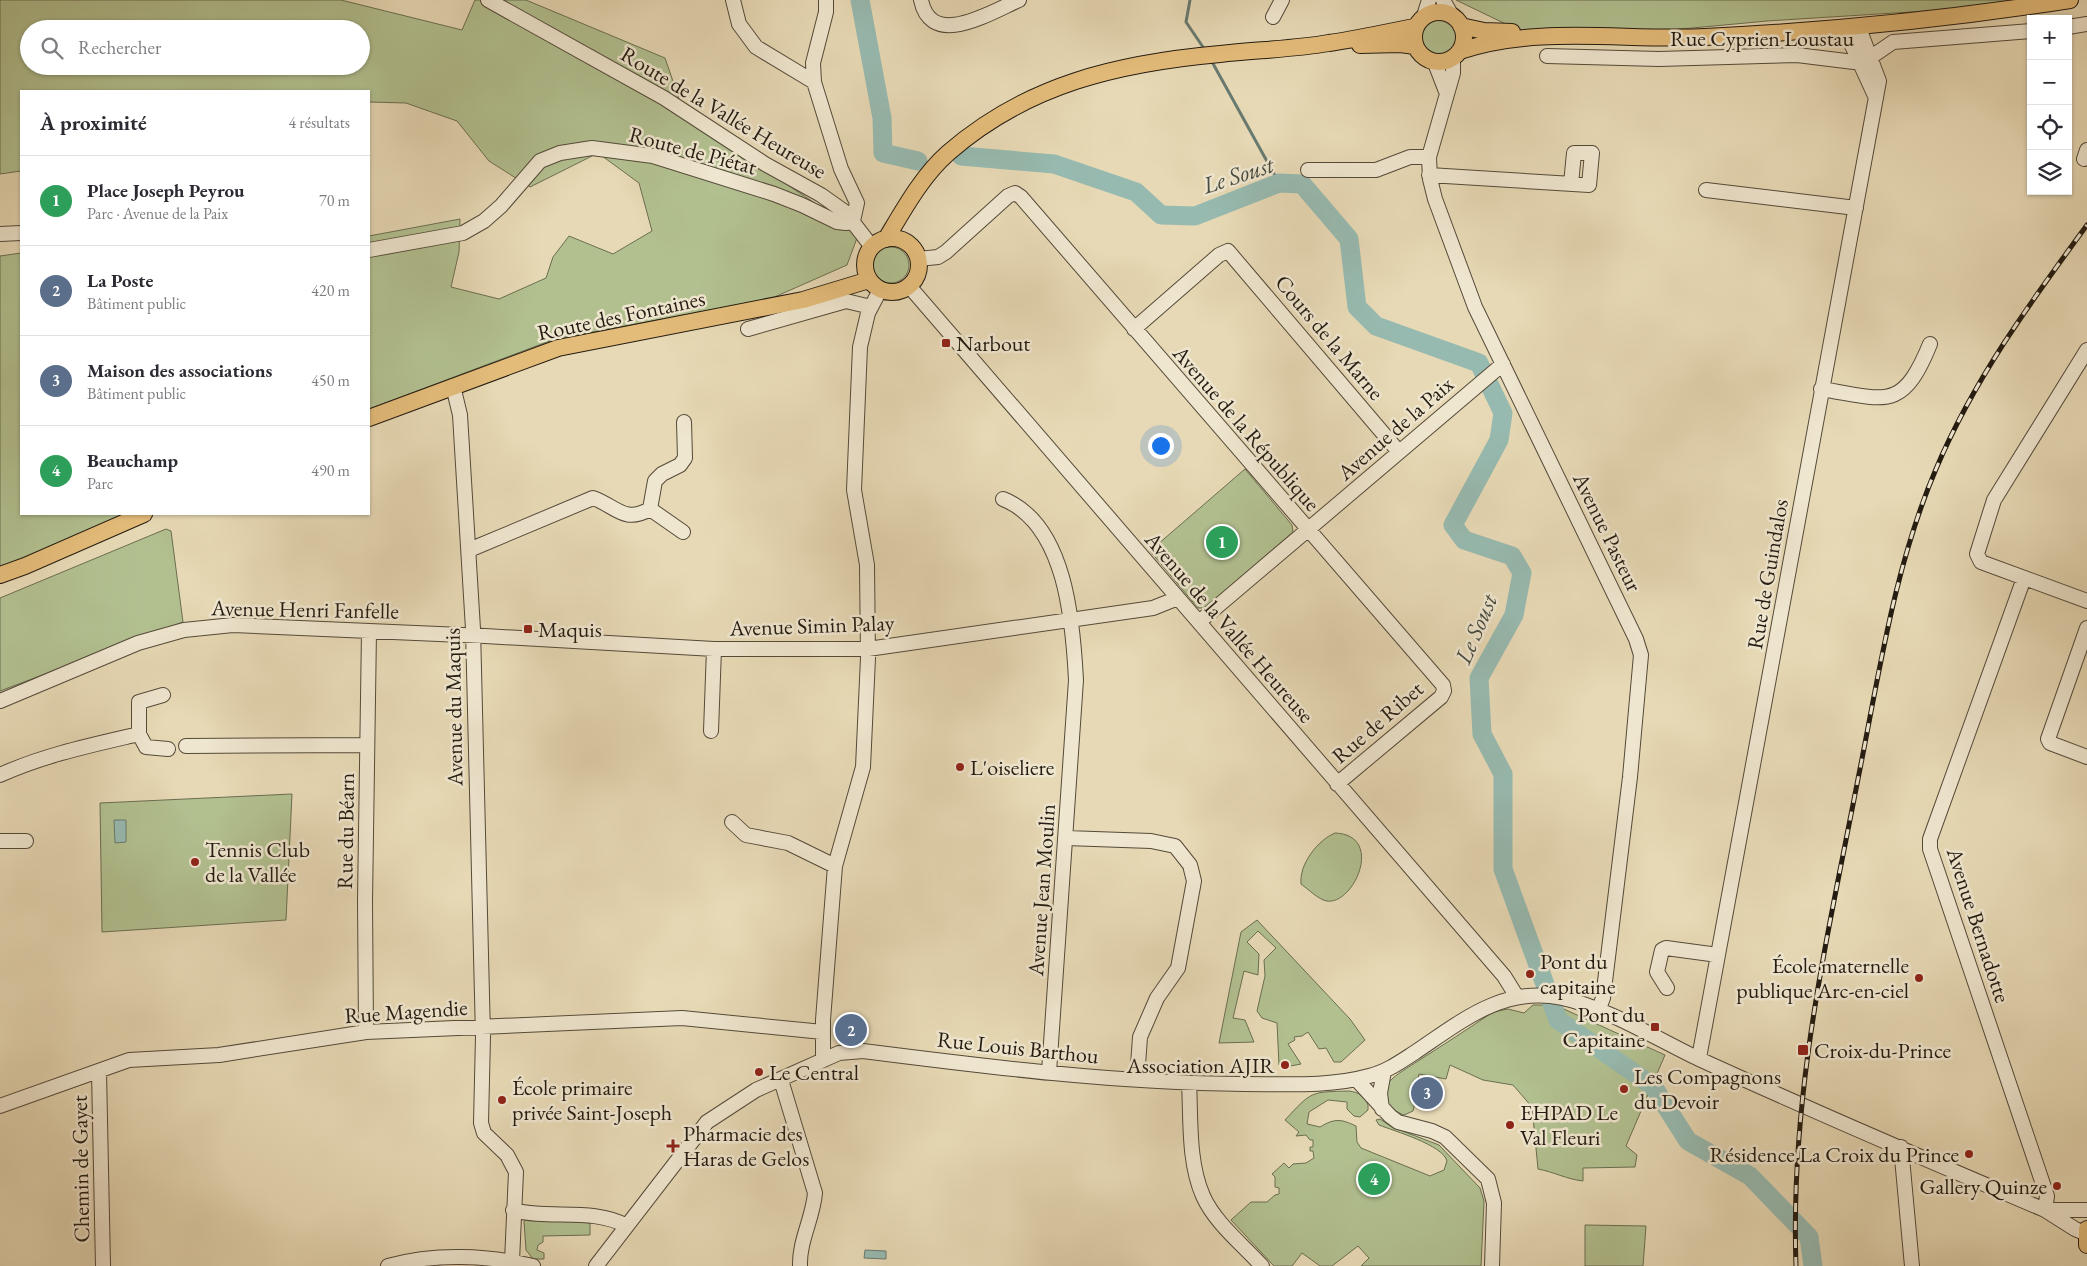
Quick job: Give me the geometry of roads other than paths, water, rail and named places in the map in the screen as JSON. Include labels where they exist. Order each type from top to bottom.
[{"type":"main road","points":[[1420,22],[1415,46],[1422,57],[1435,62],[1457,55],[1483,43],[1536,37],[1703,37],[1982,14],[2070,0]]},
{"type":"main road","points":[[1330,43],[1420,22],[1438,12],[1457,21],[1536,37]]},
{"type":"main road","points":[[1457,21],[1464,34],[1457,55]]},
{"type":"main road","points":[[886,239],[917,190],[947,154],[989,122],[1036,96],[1081,78],[1140,64],[1330,43],[1415,46]]},
{"type":"main road","points":[[908,243],[894,238],[886,239],[872,247],[865,259],[871,279],[896,292],[909,286],[916,277],[918,259],[908,243],[908,224],[917,190]]},
{"type":"main road","name":"Route des Fontaines","points":[[370,418],[558,348],[803,300],[871,279]]},
{"type":"main road","points":[[0,575],[142,515]]},
{"type":"street","name":"Route de la Vallée Heureuse","points":[[488,0],[690,114],[765,164],[820,195],[845,212],[872,247]]},
{"type":"street","points":[[733,0],[738,24],[756,47],[814,82]]},
{"type":"street","points":[[826,0],[826,12],[813,63],[814,82],[841,169],[857,203],[856,214],[852,221]]},
{"type":"street","points":[[921,0],[923,8],[935,23],[956,27],[1019,0]]},
{"type":"street","points":[[1273,17],[1282,0]]},
{"type":"street","points":[[1420,22],[1429,0]]},
{"type":"street","points":[[1443,0],[1457,21]]},
{"type":"street","points":[[2072,26],[2087,24]]},
{"type":"street","name":"Rue de Guindalos","points":[[1699,1058],[1876,98],[1865,58],[1862,36],[1854,26]]},
{"type":"street","name":"Rue Cyprien Loustau","points":[[1547,56],[1659,59],[1797,55],[1854,62],[1893,42],[2027,31]]},
{"type":"street","name":"Avenue Pasteur","points":[[1457,55],[1429,157],[1429,174],[1435,199],[1498,368],[1636,639],[1641,655],[1629,787],[1603,998],[1598,1011]]},
{"type":"street","points":[[1435,62],[1447,94]]},
{"type":"street","name":"Route de Piétat","points":[[370,250],[463,233],[484,221],[501,206],[540,161],[560,153],[592,148],[622,150],[653,156],[774,194],[837,222],[846,224],[852,221]]},
{"type":"street","points":[[1308,170],[1376,170],[1410,157],[1429,157]]},
{"type":"street","points":[[1429,174],[1571,184]]},
{"type":"street","points":[[1706,190],[1856,208]]},
{"type":"street","name":"Avenue de la République","points":[[918,259],[938,256],[946,252],[1008,196],[1015,194],[1021,197],[1443,685],[1444,691]]},
{"type":"street","points":[[0,234],[20,233]]},
{"type":"street","name":"Cours de la Marne","points":[[1134,329],[1219,255],[1228,251],[1400,452]]},
{"type":"street","points":[[823,1060],[823,1032],[835,866],[863,767],[868,649],[868,565],[854,490],[860,347],[871,308],[871,279]]},
{"type":"street","name":"Avenue de la Vallée Heureuse","points":[[909,286],[1504,976],[1516,997]]},
{"type":"street","points":[[748,328],[846,301],[871,308]]},
{"type":"street","points":[[1821,389],[1881,398],[1898,394],[1909,385],[1919,371],[1930,344]]},
{"type":"street","points":[[2087,350],[1994,500],[1977,548],[1978,559],[1981,562],[2087,601]]},
{"type":"street","name":"Avenue de la Paix","points":[[1200,622],[1498,368]]},
{"type":"street","name":"Avenue du Maquis","points":[[453,386],[460,415],[473,636],[482,1028],[481,1123],[484,1134],[508,1155],[516,1172],[512,1261]]},
{"type":"street","points":[[469,550],[593,498],[604,502],[618,512],[628,515],[640,515],[650,509],[655,481],[662,474],[680,465],[685,458],[684,422]]},
{"type":"street","name":"Avenue Jean Moulin","points":[[1003,500],[1018,505],[1046,538],[1052,550],[1072,620],[1076,680],[1049,1072]]},
{"type":"street","points":[[650,509],[683,532]]},
{"type":"street","name":"Avenue Bernadotte","points":[[2024,578],[1930,839],[1930,849],[2047,1196],[2045,1210]]},
{"type":"street","name":"Avenue Simin Palay","points":[[473,636],[714,649],[868,649],[1153,608],[1178,598]]},
{"type":"street","name":"Avenue Henri Fanfelle","points":[[0,701],[138,643],[184,630],[233,625],[473,636]]},
{"type":"street","points":[[2087,628],[2048,739],[2050,743],[2087,757]]},
{"type":"street","name":"Rue du Béarn","points":[[366,1032],[369,631]]},
{"type":"street","points":[[710,731],[714,649]]},
{"type":"street","name":"Rue de Ribet","points":[[1338,784],[1441,697],[1444,691]]},
{"type":"street","points":[[163,695],[140,702],[139,734],[146,747],[168,749]]},
{"type":"street","points":[[0,775],[82,747],[139,734]]},
{"type":"street","points":[[186,746],[367,745]]},
{"type":"street","points":[[732,822],[746,835],[788,844],[835,866]]},
{"type":"street","points":[[1066,838],[1151,841],[1175,846],[1190,864],[1194,881],[1178,968],[1157,998],[1140,1037],[1137,1079]]},
{"type":"street","points":[[0,841],[26,841]]},
{"type":"street","points":[[1667,988],[1657,972],[1662,950],[1666,948],[1718,956]]},
{"type":"street","name":"Rue Louis Barthou","points":[[596,1266],[707,1122],[756,1090],[839,1053],[862,1051],[1049,1072],[1189,1083],[1280,1084],[1356,1079],[1384,1071],[1495,1002],[1516,997],[1533,996],[1561,998],[1598,1011],[1699,1058],[2045,1210]]},
{"type":"street","name":"Rue Magendie","points":[[0,1106],[129,1060],[219,1055],[366,1032],[682,1018],[823,1032]]},
{"type":"street","points":[[823,1032],[839,1053]]},
{"type":"street","points":[[1382,1109],[1380,1093],[1384,1071]]},
{"type":"street","name":"Chemin de Gayet","points":[[99,1072],[103,1266]]},
{"type":"street","points":[[1356,1079],[1382,1109],[1398,1122],[1432,1131],[1445,1137],[1488,1179],[1494,1203],[1492,1266]]},
{"type":"street","points":[[781,1080],[815,1193],[814,1207],[800,1253],[800,1266]]},
{"type":"street","points":[[1189,1083],[1194,1156],[1197,1179],[1203,1197],[1213,1213],[1262,1266]]},
{"type":"street","points":[[1901,1147],[1912,1266]]},
{"type":"street","points":[[513,1210],[594,1216],[614,1219],[627,1226]]},
{"type":"street","points":[[2045,1210],[2087,1210]]},
{"type":"street","points":[[2045,1210],[2075,1230],[2087,1235]]},
{"type":"street","points":[[388,1266],[461,1258],[512,1261],[533,1266]]},
{"type":"water","points":[[114,820],[126,820],[126,842],[115,843]]},
{"type":"water","points":[[865,1250],[886,1251],[886,1259],[864,1258]]},
{"type":"waterway","name":"Le Soust","points":[[860,0],[882,118],[883,153],[918,161]]},
{"type":"waterway","points":[[1190,0],[1186,22],[1205,50]]},
{"type":"waterway","points":[[1211,60],[1279,183]]},
{"type":"waterway","name":"Le Soust","points":[[961,156],[1054,164],[1136,192],[1161,215],[1195,216],[1279,183],[1302,184],[1349,239],[1357,307],[1376,326],[1479,363],[1503,413],[1499,440],[1453,525],[1464,540],[1512,556],[1522,573],[1514,615],[1479,678],[1482,734],[1503,774],[1503,869],[1558,1020],[1653,1086],[1688,1141],[1750,1176],[1809,1237],[1813,1266]]},
{"type":"railway","points":[[1796,1266],[1796,1203],[1799,1141],[1813,1021],[1834,901],[1898,583],[1921,506],[1951,436],[2004,342],[2087,225]]},
{"type":"place","name":"Narbout","points":[[946,343]]},
{"type":"place","name":"Place Joseph Peyrou","points":[[1222,542]]},
{"type":"place","name":"Maquis","points":[[528,629]]},
{"type":"place","name":"L'oiseliere","points":[[960,767]]},
{"type":"place","name":"Tennis Club de la Vallée","points":[[195,862]]},
{"type":"place","name":"Pont du capitaine","points":[[1530,974]]},
{"type":"place","name":"École maternelle publique Arc-en-ciel","points":[[1919,978]]},
{"type":"place","name":"Pont du Capitaine","points":[[1655,1027]]},
{"type":"place","name":"La Poste","points":[[851,1030]]},
{"type":"place","name":"Croix-du-Prince","points":[[1803,1050]]},
{"type":"place","name":"Association AJIR","points":[[1285,1065]]},
{"type":"place","name":"Le Central","points":[[759,1072]]},
{"type":"place","name":"Les Compagnons du Devoir","points":[[1624,1089]]},
{"type":"place","name":"Maison des associations","points":[[1427,1093]]},
{"type":"place","name":"École primaire privée Saint-Joseph","points":[[502,1100]]},
{"type":"place","name":"EHPAD Le Val Fleuri","points":[[1510,1125]]},
{"type":"place","name":"Pharmacie des Haras de Gelos","points":[[673,1146]]},
{"type":"place","name":"Résidence La Croix du Prince","points":[[1969,1154]]},
{"type":"place","name":"Beauchamp","points":[[1374,1179]]},
{"type":"place","name":"Gallery Quinze","points":[[2057,1186]]}]
